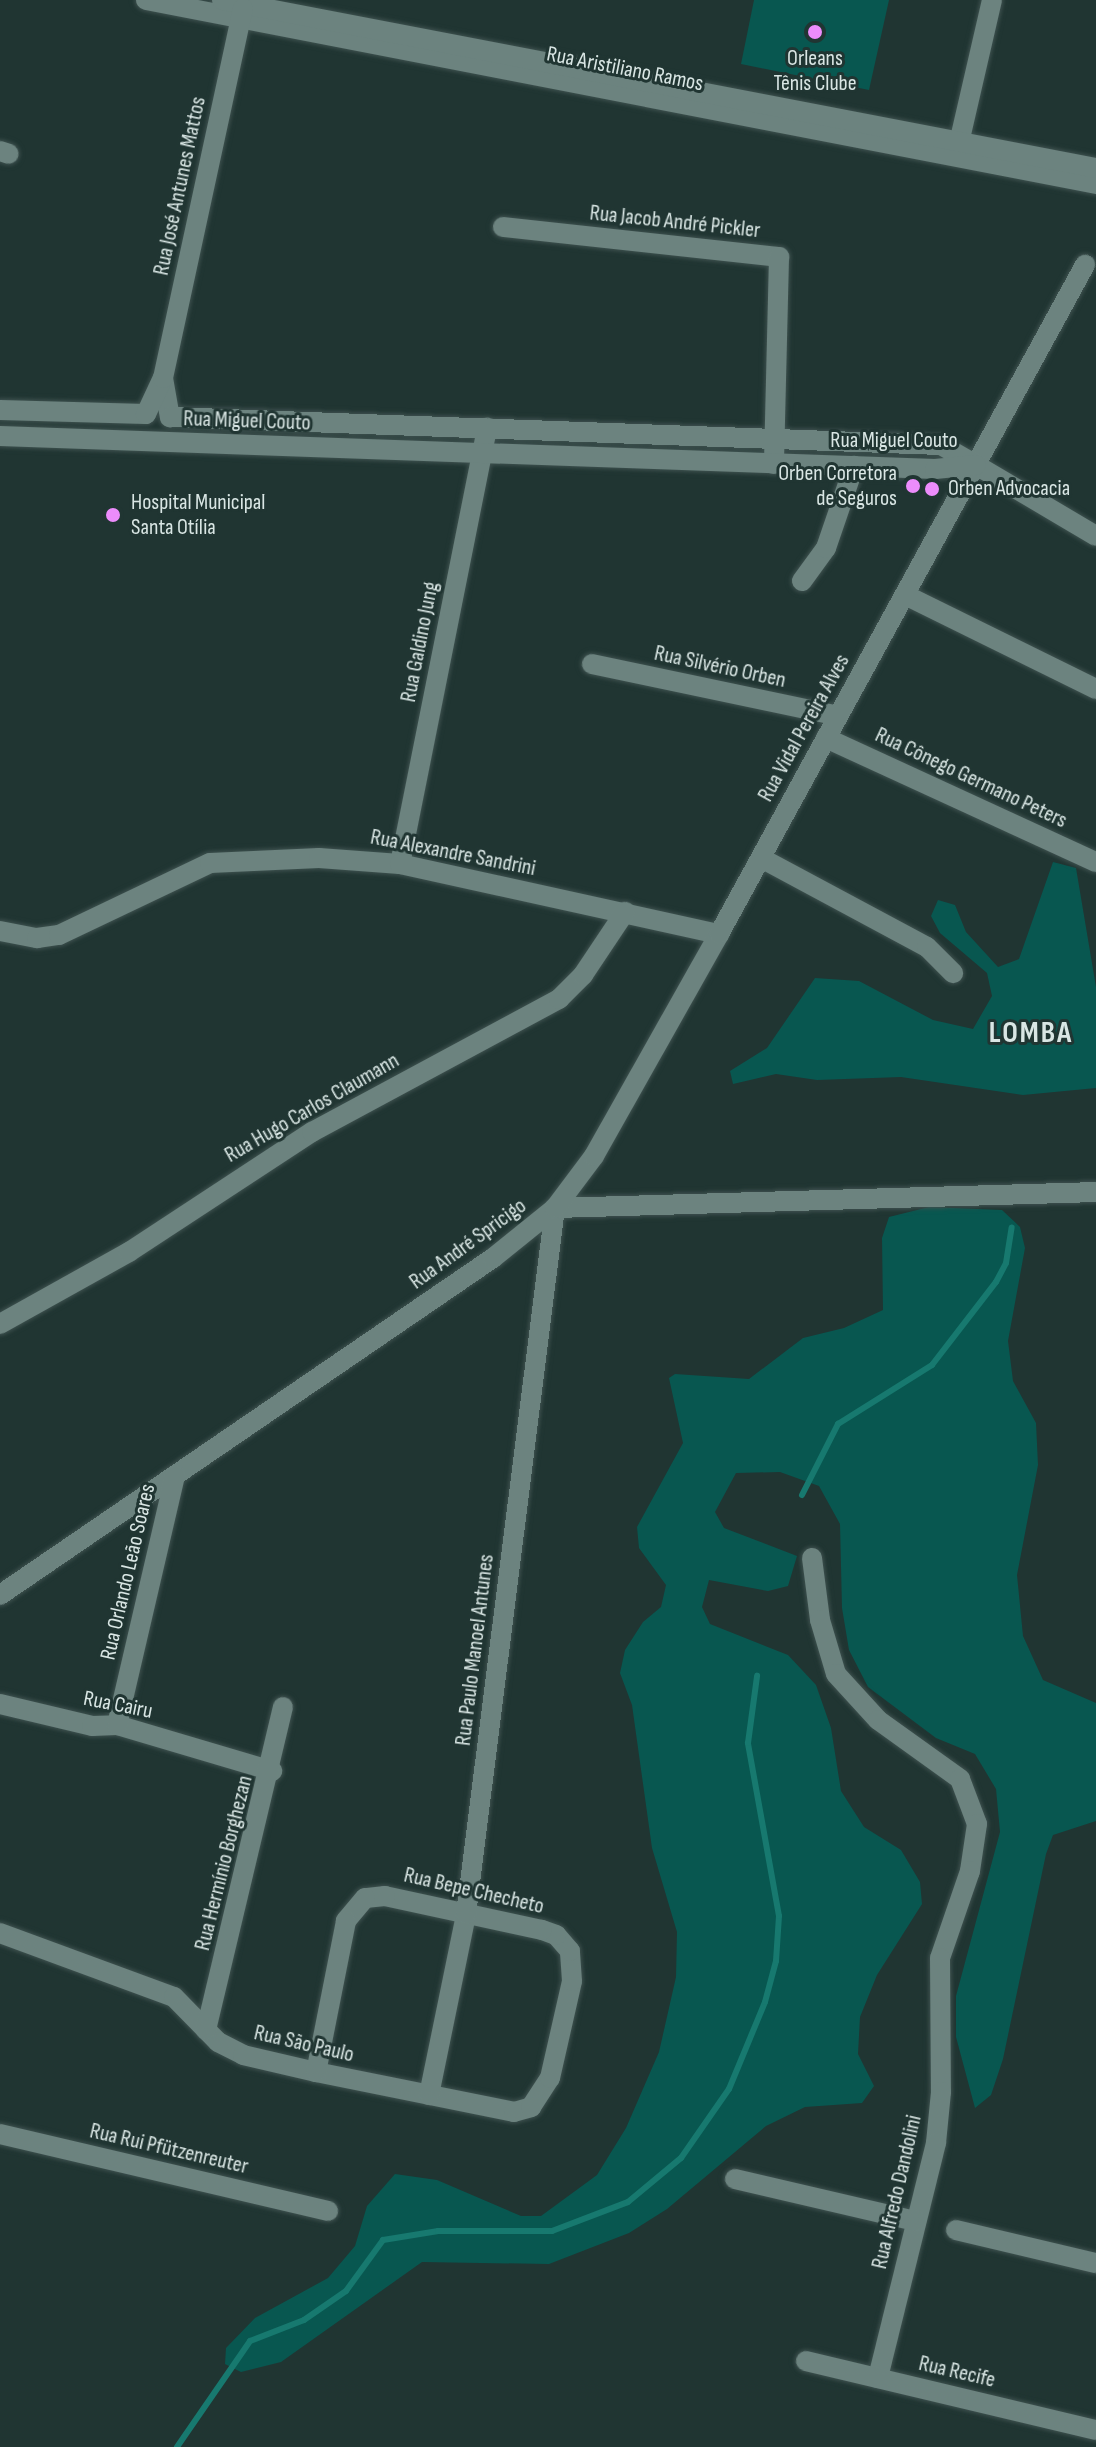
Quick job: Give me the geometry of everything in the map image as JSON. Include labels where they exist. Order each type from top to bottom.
[{"type":"street","name":"Rua Aristiliano Ramos","points":[[146,0],[242,13],[958,149],[1096,168]]},
{"type":"street","name":"Rua Aristiliano Ramos","points":[[222,0],[242,13]]},
{"type":"street","points":[[958,149],[992,0]]},
{"type":"street","name":"Rua José Antunes Mattos","points":[[146,414],[163,378],[242,13]]},
{"type":"street","name":"Rua Aristiliano Ramos","points":[[958,149],[1096,184]]},
{"type":"street","name":"Rua Jacob André Pickler","points":[[503,227],[779,257],[774,464]]},
{"type":"street","name":"Rua Vidal Pereira Alves","points":[[555,1208],[594,1156],[719,934],[1085,265]]},
{"type":"street","name":"Rua José Antunes Mattos","points":[[163,378],[170,417]]},
{"type":"street","points":[[0,410],[146,414],[161,411],[170,417],[172,431],[157,442],[143,434],[146,414]]},
{"type":"street","name":"Rua Miguel Couto","points":[[170,417],[941,445],[976,465]]},
{"type":"street","points":[[304,447],[306,422]]},
{"type":"street","name":"Rua Galdino Jung","points":[[400,864],[487,428]]},
{"type":"street","name":"Rua Miguel Couto","points":[[0,436],[774,464],[976,465]]},
{"type":"street","points":[[976,465],[1096,536]]},
{"type":"street","points":[[802,581],[826,548],[854,466]]},
{"type":"street","points":[[905,595],[1096,689]]},
{"type":"street","name":"Rua Silvério Orben","points":[[592,664],[838,716]]},
{"type":"street","name":"Rua Cônego Germano Peters","points":[[826,738],[1096,862]]},
{"type":"street","name":"Rua Alexandre Sandrini","points":[[0,931],[37,938],[59,935],[193,869],[224,860],[344,858],[400,864],[719,934]]},
{"type":"street","points":[[761,858],[927,947],[953,973]]},
{"type":"street","name":"Rua Hugo Carlos Claumann","points":[[0,1324],[129,1252],[312,1132],[559,999],[583,975],[625,912]]},
{"type":"street","name":"Rua André Spricigo","points":[[0,1595],[493,1258],[555,1208],[1096,1192]]},
{"type":"street","name":"Rua Paulo Manoel Antunes","points":[[429,2095],[466,1914],[555,1208]]},
{"type":"street","name":"Rua Orlando Leão Soares","points":[[117,1725],[175,1476]]},
{"type":"street","name":"Rua Alfredo Dandolini","points":[[812,1558],[820,1620],[836,1674],[878,1720],[960,1779],[977,1824],[970,1871],[940,1958],[940,2117],[878,2378]]},
{"type":"street","name":"Rua Cairu","points":[[0,1704],[92,1726],[117,1725],[272,1771]]},
{"type":"street","name":"Rua Hermínio Borghezan","points":[[206,2030],[272,1771],[283,1707]]},
{"type":"street","name":"Rua Bepe Checheto","points":[[316,2072],[346,1921],[356,1903],[385,1896],[542,1930],[564,1942],[574,1966],[572,1981],[550,2078],[531,2107]]},
{"type":"street","name":"Rua São Paulo","points":[[0,1933],[174,1997],[206,2030],[243,2055],[503,2111],[531,2107]]},
{"type":"street","name":"Rua Rui Pfützenreuter","points":[[0,2134],[328,2211]]},
{"type":"street","points":[[735,2179],[916,2221]]},
{"type":"street","points":[[956,2230],[1096,2263]]},
{"type":"street","name":"Rua Recife","points":[[806,2361],[1096,2430]]},
{"type":"shaded area","name":"Orleans Tênis Clube","points":[[754,0],[889,0],[869,90],[741,64]]},
{"type":"shaded area","points":[[1053,862],[1076,868],[1096,987],[1096,1088],[1023,1095],[901,1077],[817,1080],[776,1074],[733,1084],[730,1071],[767,1048],[815,978],[859,981],[933,1020],[973,1029],[992,996],[987,973],[940,933],[931,916],[938,900],[955,905],[966,932],[998,967],[1019,959]]},
{"type":"shaded area","points":[[929,1207],[1002,1210],[1020,1227],[1025,1248],[1008,1341],[1013,1381],[1036,1423],[1038,1465],[1017,1575],[1023,1636],[1043,1680],[1096,1703],[1096,1821],[1053,1835],[1046,1854],[1003,2059],[991,2095],[975,2108],[956,2037],[956,1996],[1000,1832],[996,1789],[975,1754],[936,1738],[868,1687],[849,1650],[842,1608],[840,1524],[819,1486],[780,1472],[736,1473],[715,1512],[724,1528],[797,1556],[788,1586],[768,1591],[709,1580],[702,1607],[710,1624],[788,1655],[816,1685],[831,1728],[841,1791],[864,1827],[901,1850],[920,1882],[922,1904],[877,1975],[860,2017],[858,2054],[874,2086],[862,2103],[805,2107],[766,2126],[667,2209],[629,2233],[549,2264],[422,2262],[281,2362],[241,2372],[225,2364],[226,2348],[255,2318],[328,2278],[355,2246],[367,2206],[395,2174],[437,2180],[521,2216],[541,2216],[597,2175],[626,2128],[659,2052],[676,1977],[677,1932],[652,1848],[632,1705],[620,1673],[625,1650],[643,1622],[661,1607],[666,1585],[639,1548],[637,1527],[683,1443],[669,1378],[675,1374],[749,1379],[803,1338],[844,1328],[883,1310],[882,1238],[889,1217]]},
{"type":"waterway","points":[[802,1495],[838,1424],[932,1365],[996,1282],[1006,1263],[1012,1227]]},
{"type":"waterway","points":[[177,2447],[250,2341],[304,2320],[346,2291],[383,2240],[438,2231],[552,2231],[628,2202],[681,2158],[729,2089],[765,2002],[776,1961],[779,1916],[748,1743],[757,1676]]},
{"type":"place","name":"Orleans Tênis Clube","points":[[815,32]]},
{"type":"place","name":"Orben Corretora de Seguros","points":[[913,486]]},
{"type":"place","name":"Orben Advocacia","points":[[932,489]]},
{"type":"place","name":"Hospital Municipal Santa Otília","points":[[113,515]]},
{"type":"district","name":"LOMBA","points":[[1031,1033]]}]
